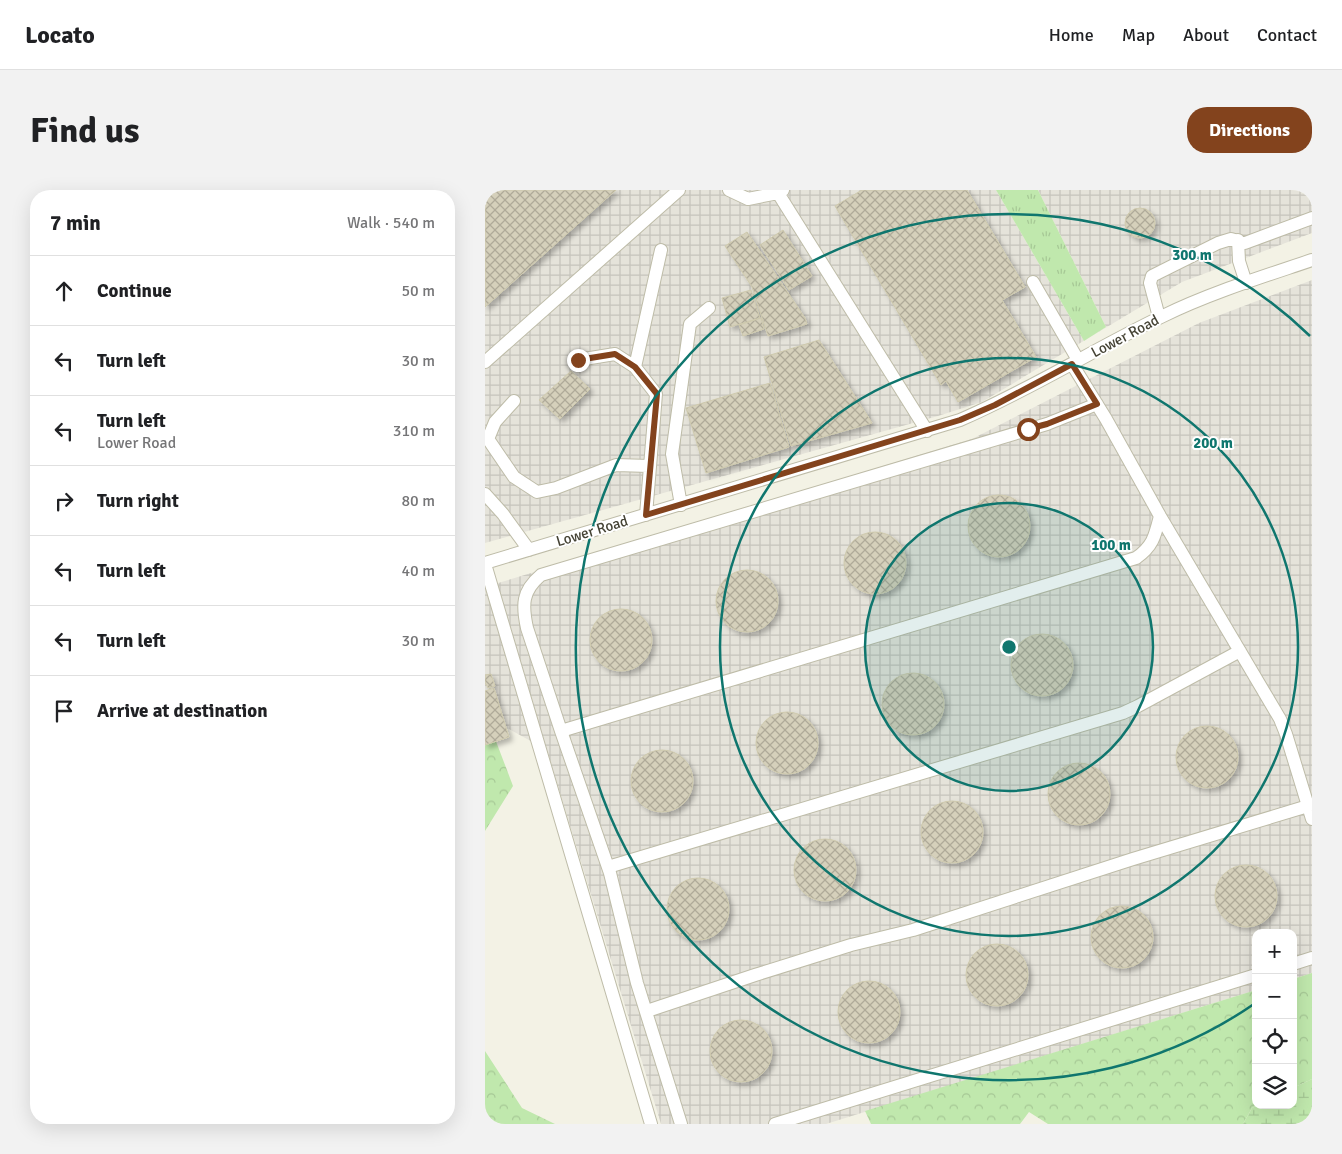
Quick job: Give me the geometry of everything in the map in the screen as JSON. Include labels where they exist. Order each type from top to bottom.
[{"type":"street","points":[[485,362],[679,190]]},
{"type":"street","points":[[729,190],[748,199],[781,191],[927,431]]},
{"type":"street","points":[[1159,317],[1150,283],[1152,276],[1218,243],[1231,239],[1245,243],[1312,218]]},
{"type":"street","points":[[1238,240],[1239,261],[1246,283]]},
{"type":"street","points":[[635,367],[661,250]]},
{"type":"street","name":"Lower Road","points":[[485,564],[927,431],[995,405],[1159,317],[1312,260]]},
{"type":"street","points":[[1033,282],[1159,516],[1280,719],[1312,820]]},
{"type":"street","points":[[681,504],[672,454],[690,324],[709,308]]},
{"type":"street","points":[[578,360],[615,354],[635,367],[657,394],[646,515]]},
{"type":"street","points":[[514,401],[495,422],[489,439],[514,477],[537,492],[556,488],[616,465],[649,466]]},
{"type":"street","points":[[681,1124],[637,983],[608,867],[527,628],[524,612],[525,596],[531,583],[541,575],[1047,424],[1097,404]]},
{"type":"street","points":[[485,494],[503,514],[529,550]]},
{"type":"street","points":[[561,731],[1136,558],[1147,551],[1154,540],[1159,516]]},
{"type":"street","points":[[485,564],[651,1124]]},
{"type":"street","points":[[608,867],[1123,713],[1240,651]]},
{"type":"street","points":[[647,1011],[851,945],[913,930],[1308,806]]},
{"type":"street","points":[[1297,963],[1312,958]]},
{"type":"street","points":[[775,1124],[1252,976]]},
{"type":"shaded area","points":[[485,190],[996,190],[1084,341],[982,402],[485,543]]},
{"type":"shaded area","points":[[1038,190],[1312,190],[1312,233],[1182,282],[1089,338],[1106,327]]},
{"type":"shaded area","points":[[1312,280],[1312,973],[1297,978],[1297,929],[1252,929],[1252,991],[826,1124],[661,1124],[547,750],[485,716],[485,587],[972,439],[1199,323]]},
{"type":"green space","points":[[996,190],[1038,190],[1106,327],[1084,341]]},
{"type":"green space","points":[[485,716],[513,786],[485,831]]},
{"type":"green space","points":[[1312,973],[1312,1079],[1297,1086],[1297,1019],[1297,978]]},
{"type":"green space","points":[[1252,991],[1252,1108],[1243,1124],[1048,1124],[1029,1112],[1020,1124],[871,1124],[865,1111]]},
{"type":"green space","points":[[485,1051],[522,1108],[555,1124],[485,1124]]},
{"type":"green space","points":[[1312,1079],[1312,1124],[1243,1124],[1252,1108],[1297,1109],[1297,1086]]},
{"type":"building","points":[[485,190],[616,190],[485,307]]},
{"type":"building","points":[[862,190],[967,190],[1025,287],[1002,300],[1036,357],[958,402],[946,381],[941,385],[835,206]]},
{"type":"building","points":[[1140,208],[1151,212],[1155,223],[1151,234],[1140,238],[1129,234],[1125,223],[1129,212]]},
{"type":"building","points":[[783,230],[812,276],[789,290],[760,245]]},
{"type":"building","points":[[747,232],[805,318],[807,324],[768,336],[752,287],[725,246]]},
{"type":"building","points":[[751,290],[760,318],[730,327],[722,298]]},
{"type":"building","points":[[761,318],[764,329],[743,336],[739,325]]},
{"type":"building","points":[[819,340],[872,423],[791,446],[764,357]]},
{"type":"building","points":[[571,371],[590,389],[560,419],[539,400]]},
{"type":"building","points":[[770,383],[789,447],[706,473],[686,408]]},
{"type":"building","points":[[993,495],[1005,495],[1021,504],[1028,514],[1030,526],[1028,538],[1021,548],[1005,557],[993,557],[982,552],[973,543],[968,532],[968,520],[973,509],[982,500]]},
{"type":"building","points":[[869,532],[881,532],[897,541],[904,551],[906,563],[904,575],[897,585],[881,594],[869,594],[858,589],[849,580],[844,569],[844,557],[849,546],[858,537]]},
{"type":"building","points":[[741,570],[753,570],[769,579],[776,589],[778,601],[776,613],[769,623],[753,632],[741,632],[730,627],[721,618],[716,607],[716,595],[721,584],[730,575]]},
{"type":"building","points":[[615,609],[627,609],[643,618],[650,628],[652,640],[650,652],[643,662],[627,671],[615,671],[604,666],[595,657],[590,646],[590,634],[595,623],[604,614]]},
{"type":"building","points":[[1036,634],[1048,634],[1064,643],[1071,653],[1073,665],[1071,677],[1064,687],[1048,696],[1036,696],[1025,691],[1016,682],[1011,671],[1011,659],[1016,648],[1025,639]]},
{"type":"building","points":[[907,673],[919,673],[935,682],[942,692],[944,704],[942,716],[935,726],[919,735],[907,735],[896,730],[887,721],[882,710],[882,698],[887,687],[896,678]]},
{"type":"building","points":[[491,674],[495,686],[488,688],[485,684],[485,675]]},
{"type":"building","points":[[494,688],[509,737],[485,745],[485,691]]},
{"type":"building","points":[[781,712],[793,712],[809,721],[816,731],[818,743],[816,755],[809,765],[793,774],[781,774],[770,769],[761,760],[756,749],[756,737],[761,726],[770,717]]},
{"type":"building","points":[[1201,726],[1213,726],[1229,735],[1236,745],[1238,757],[1236,769],[1229,779],[1213,788],[1201,788],[1190,783],[1181,774],[1176,763],[1176,751],[1181,740],[1190,731]]},
{"type":"building","points":[[656,750],[668,750],[684,759],[691,769],[693,781],[691,793],[684,803],[668,812],[656,812],[645,807],[636,798],[631,787],[631,775],[636,764],[645,755]]},
{"type":"building","points":[[1073,763],[1085,763],[1101,772],[1108,782],[1110,794],[1108,806],[1101,816],[1085,825],[1073,825],[1062,820],[1053,811],[1048,800],[1048,788],[1053,777],[1062,768]]},
{"type":"building","points":[[946,801],[958,801],[974,810],[981,820],[983,832],[981,844],[974,854],[958,863],[946,863],[935,858],[926,849],[921,838],[921,826],[926,815],[935,806]]},
{"type":"building","points":[[819,839],[831,839],[847,848],[854,858],[856,870],[854,882],[847,892],[831,901],[819,901],[808,896],[799,887],[794,876],[794,864],[799,853],[808,844]]},
{"type":"building","points":[[1240,865],[1252,865],[1268,874],[1275,884],[1277,896],[1275,908],[1268,918],[1252,927],[1240,927],[1229,922],[1220,913],[1215,902],[1215,890],[1220,879],[1229,870]]},
{"type":"building","points":[[692,878],[704,878],[720,887],[727,897],[729,909],[727,921],[720,931],[704,940],[692,940],[681,935],[672,926],[667,915],[667,903],[672,892],[681,883]]},
{"type":"building","points":[[1116,906],[1128,906],[1144,915],[1151,925],[1153,937],[1151,949],[1144,959],[1128,968],[1116,968],[1105,963],[1096,954],[1091,943],[1091,931],[1096,920],[1105,911]]},
{"type":"building","points":[[991,944],[1003,944],[1019,953],[1026,963],[1028,975],[1026,987],[1019,997],[1003,1006],[991,1006],[980,1001],[971,992],[966,981],[966,969],[971,958],[980,949]]},
{"type":"building","points":[[863,981],[875,981],[891,990],[898,1000],[900,1012],[898,1024],[891,1034],[875,1043],[863,1043],[852,1038],[843,1029],[838,1018],[838,1006],[843,995],[852,986]]},
{"type":"building","points":[[735,1020],[747,1020],[763,1029],[770,1039],[772,1051],[770,1063],[763,1073],[747,1082],[735,1082],[724,1077],[715,1068],[710,1057],[710,1045],[715,1034],[724,1025]]},
{"type":"route","points":[[578,360],[615,354],[635,367],[657,394],[647,485],[646,515],[960,420],[995,405],[1072,364],[1097,404],[1047,424],[1028,429]]}]
